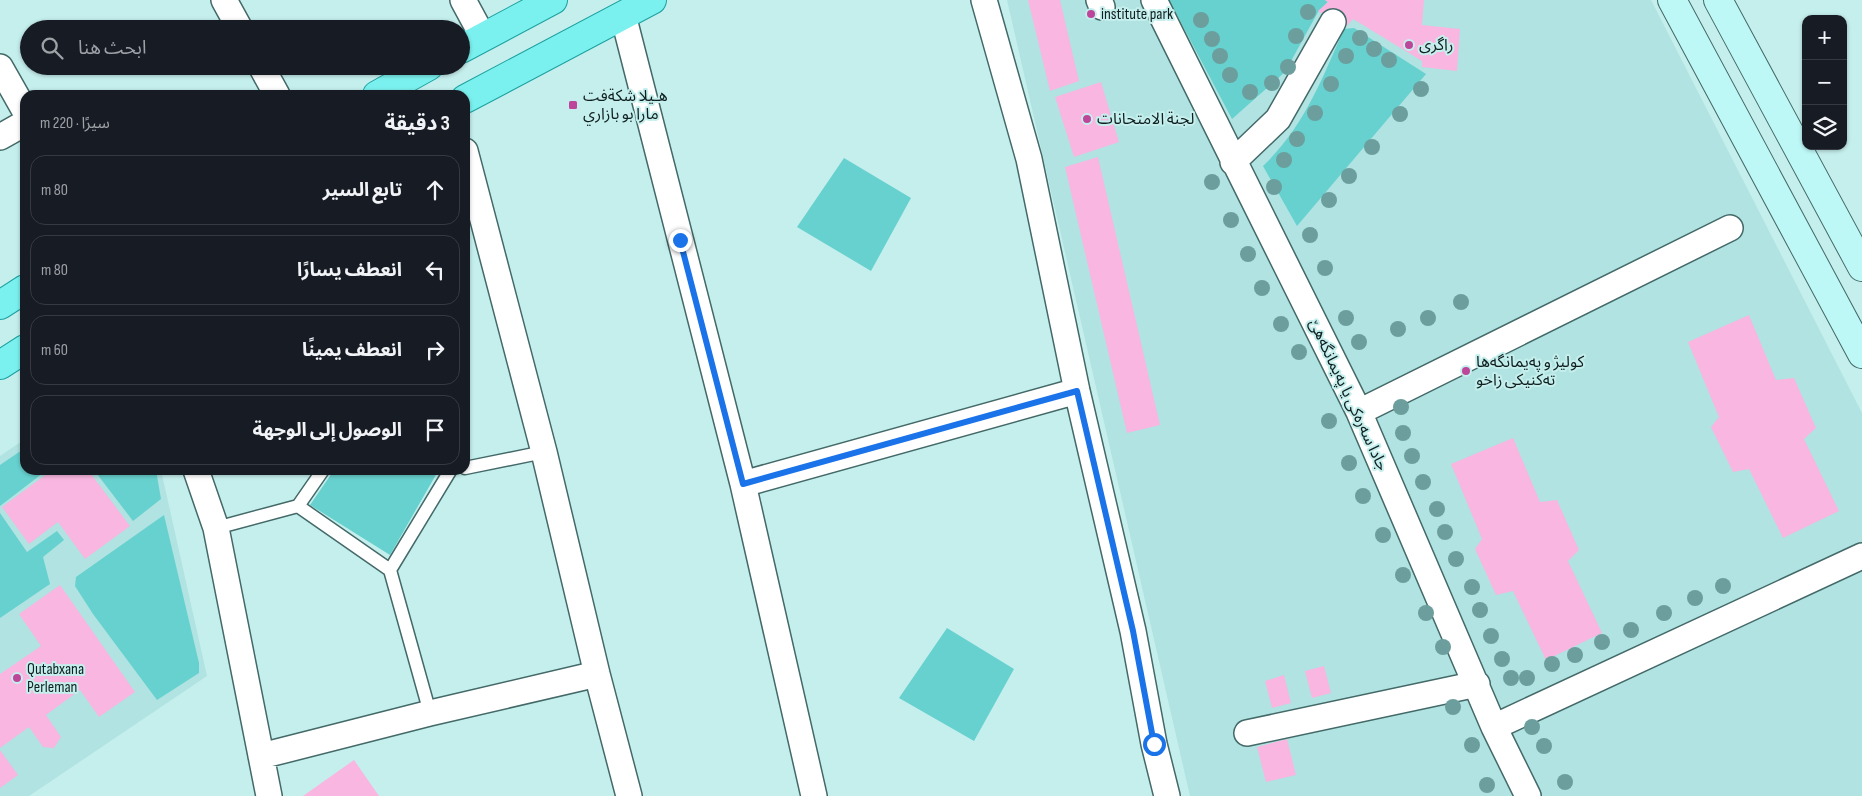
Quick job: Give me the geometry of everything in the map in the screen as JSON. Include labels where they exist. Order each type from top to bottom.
[{"type":"main road","points":[[472,43],[554,0]]},
{"type":"main road","points":[[470,96],[652,0]]},
{"type":"main road","points":[[1672,0],[1862,354]]},
{"type":"main road","points":[[1718,0],[1862,267]]},
{"type":"main road","points":[[386,90],[413,75]]},
{"type":"main road","points":[[0,305],[20,292]]},
{"type":"main road","points":[[0,365],[20,352]]},
{"type":"street","points":[[224,0],[235,20]]},
{"type":"street","points":[[463,0],[467,20]]},
{"type":"street","points":[[984,0],[1030,159],[1077,391],[1133,631],[1154,744],[1167,796]]},
{"type":"street","name":"جادا سه‌ره‌كى يا په‌يمانگه‌هێ","points":[[1154,0],[1359,412],[1494,727],[1528,796]]},
{"type":"street","points":[[623,15],[743,484],[814,796]]},
{"type":"street","points":[[1233,162],[1278,119],[1334,22]]},
{"type":"street","points":[[0,67],[20,102]]},
{"type":"street","points":[[266,75],[274,90]]},
{"type":"street","points":[[0,137],[20,126]]},
{"type":"street","points":[[470,170],[544,452],[597,674],[629,796]]},
{"type":"street","points":[[1359,412],[1730,228]]},
{"type":"street","points":[[743,484],[1077,391]]},
{"type":"street","points":[[198,475],[216,528],[269,796]]},
{"type":"street","points":[[1494,727],[1862,556]]},
{"type":"street","points":[[261,756],[597,674]]},
{"type":"street","points":[[1247,733],[1477,684]]},
{"type":"lane","points":[[470,467],[544,452]]},
{"type":"lane","points":[[216,528],[298,506],[320,475]]},
{"type":"lane","points":[[390,570],[448,475]]},
{"type":"lane","points":[[298,506],[390,570],[430,714]]},
{"type":"shaded area","name":"كوليژ و په‌يمانگه‌ها ته‌كنيكى زاخو","points":[[1007,0],[1651,0],[1862,413],[1862,796],[1190,796]]},
{"type":"shaded area","points":[[1169,0],[1325,0],[1328,2],[1318,12],[1285,72],[1232,119]]},
{"type":"shaded area","points":[[1354,28],[1426,74],[1297,226],[1263,166],[1290,135],[1301,119],[1320,84],[1344,29]]},
{"type":"shaded area","points":[[844,158],[911,198],[871,271],[797,227]]},
{"type":"shaded area","points":[[20,442],[20,475],[162,475],[207,676],[29,796],[0,796],[0,456]]},
{"type":"shaded area","points":[[20,451],[20,475],[40,475],[0,506],[0,465]]},
{"type":"shaded area","points":[[98,475],[157,475],[161,499],[133,521]]},
{"type":"shaded area","points":[[331,475],[436,475],[390,555],[310,505]]},
{"type":"shaded area","points":[[0,513],[27,552],[57,531],[64,540],[43,557],[50,584],[0,618]]},
{"type":"shaded area","points":[[164,515],[199,663],[199,673],[157,700],[93,614],[75,586],[76,577]]},
{"type":"shaded area","points":[[947,628],[1014,669],[974,741],[899,698]]},
{"type":"building","points":[[1028,0],[1060,0],[1079,81],[1050,91]]},
{"type":"building","name":"راگری","points":[[1325,0],[1424,0],[1422,25],[1460,29],[1457,71],[1422,67],[1422,61],[1353,19],[1344,29],[1318,11],[1328,2]]},
{"type":"building","name":"لجنة الامتحانات","points":[[1101,82],[1119,142],[1074,157],[1055,97]]},
{"type":"building","points":[[1098,157],[1160,425],[1127,433],[1065,167]]},
{"type":"building","points":[[1749,315],[1776,380],[1794,378],[1816,428],[1804,439],[1839,511],[1783,538],[1749,469],[1733,472],[1711,427],[1719,417],[1688,342]]},
{"type":"building","points":[[1513,438],[1540,502],[1557,500],[1579,550],[1568,561],[1602,633],[1546,660],[1513,591],[1496,595],[1475,549],[1482,539],[1451,464]]},
{"type":"building","points":[[45,475],[92,475],[130,526],[85,559],[58,522],[29,544],[2,507]]},
{"type":"building","points":[[60,585],[135,692],[99,717],[80,690],[46,715],[61,737],[54,748],[43,747],[29,727],[0,748],[0,674],[41,646],[19,614]]},
{"type":"building","points":[[1324,666],[1331,693],[1312,698],[1305,671]]},
{"type":"building","points":[[1284,675],[1291,703],[1272,708],[1265,681]]},
{"type":"building","points":[[1287,739],[1296,775],[1266,782],[1257,747]]},
{"type":"building","points":[[0,750],[18,775],[0,788]]},
{"type":"building","points":[[354,760],[379,796],[303,796]]},
{"type":"place","name":"institute park","points":[[1091,14]]},
{"type":"place","name":"راگری","points":[[1409,45]]},
{"type":"place","name":"هـيلا شكةفت مارا بو بازاري","points":[[573,105]]},
{"type":"place","name":"لجنة الامتحانات","points":[[1087,119]]},
{"type":"place","name":"كوليژ و په‌يمانگه‌ها ته‌كنيكى زاخو","points":[[1466,371]]},
{"type":"place","name":"Qutabxana Perleman","points":[[17,678]]},
{"type":"route","points":[[680,240],[743,484],[1077,391],[1133,631],[1154,744]]}]
